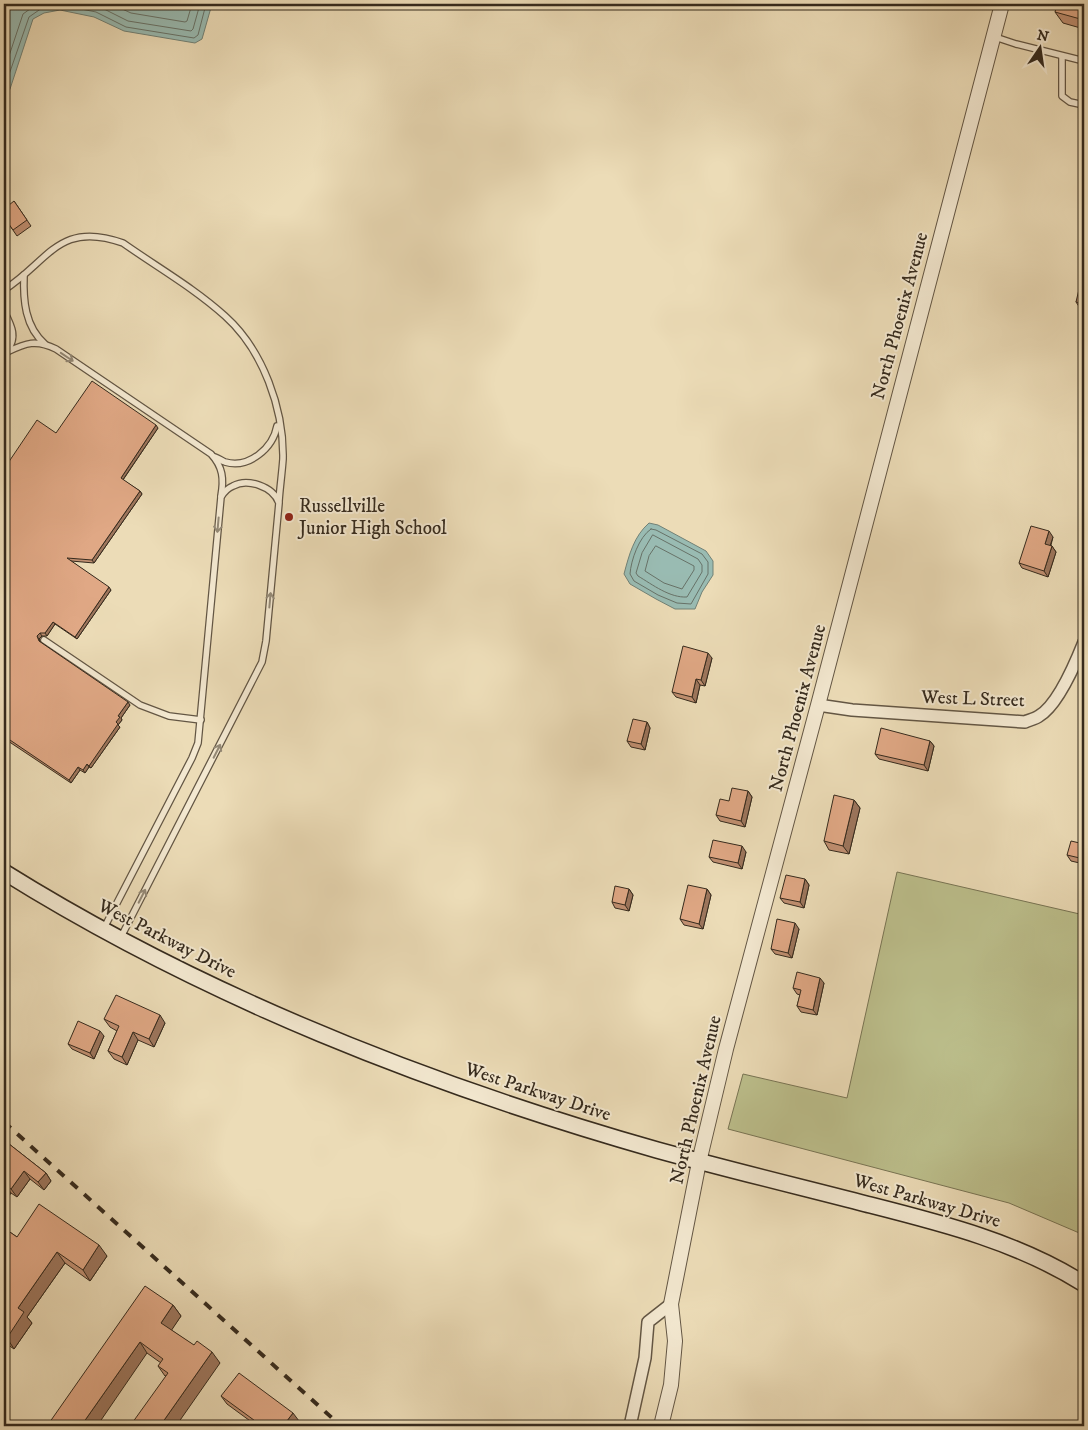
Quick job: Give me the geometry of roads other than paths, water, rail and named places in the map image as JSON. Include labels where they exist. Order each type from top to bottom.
[{"type":"main road","name":"West Parkway Drive","points":[[4,872],[103,930],[171,966],[347,1046],[474,1093],[586,1130],[699,1162],[978,1234],[1020,1250],[1064,1271],[1084,1284]]},
{"type":"street","name":"North Phoenix Avenue","points":[[661,1426],[671,1385],[675,1341],[671,1304],[699,1162],[726,1049],[1002,4]]},
{"type":"street","name":"West L Street","points":[[818,705],[852,710],[1024,722],[1040,716],[1048,708],[1072,674],[1084,642]]},
{"type":"street","points":[[630,1426],[645,1358],[648,1322],[671,1304]]},
{"type":"lane","points":[[993,37],[1084,61]]},
{"type":"lane","points":[[1062,56],[1062,96],[1070,102],[1084,105]]},
{"type":"lane","points":[[4,290],[24,275],[52,249],[68,240],[85,236],[107,238],[122,243],[189,288],[226,317],[249,342],[266,372],[276,406],[283,458],[266,641],[262,662],[120,939]]},
{"type":"lane","points":[[24,275],[23,293],[27,314],[33,332],[45,344]]},
{"type":"lane","points":[[4,311],[14,333],[10,347],[5,353]]},
{"type":"lane","points":[[5,353],[23,345],[34,343],[45,344],[56,349],[210,454],[226,462],[244,462],[259,456],[276,433],[278,420]]},
{"type":"lane","points":[[103,930],[196,750],[201,720],[224,480],[222,470],[210,454]]},
{"type":"lane","points":[[221,496],[234,484],[241,483],[266,487],[277,497],[279,503]]},
{"type":"lane","points":[[44,640],[140,705],[169,716],[201,720]]},
{"type":"water","points":[[4,4],[212,4],[202,39],[195,43],[124,31],[94,17],[60,10],[44,13],[33,19],[10,89],[4,99]]},
{"type":"water","points":[[649,523],[658,525],[706,551],[713,561],[713,575],[702,592],[695,609],[675,609],[630,584],[624,574],[636,540]]},
{"type":"railway","points":[[4,1122],[341,1426]]},
{"type":"place","name":"Russellville Junior High School","points":[[289,517]]}]
